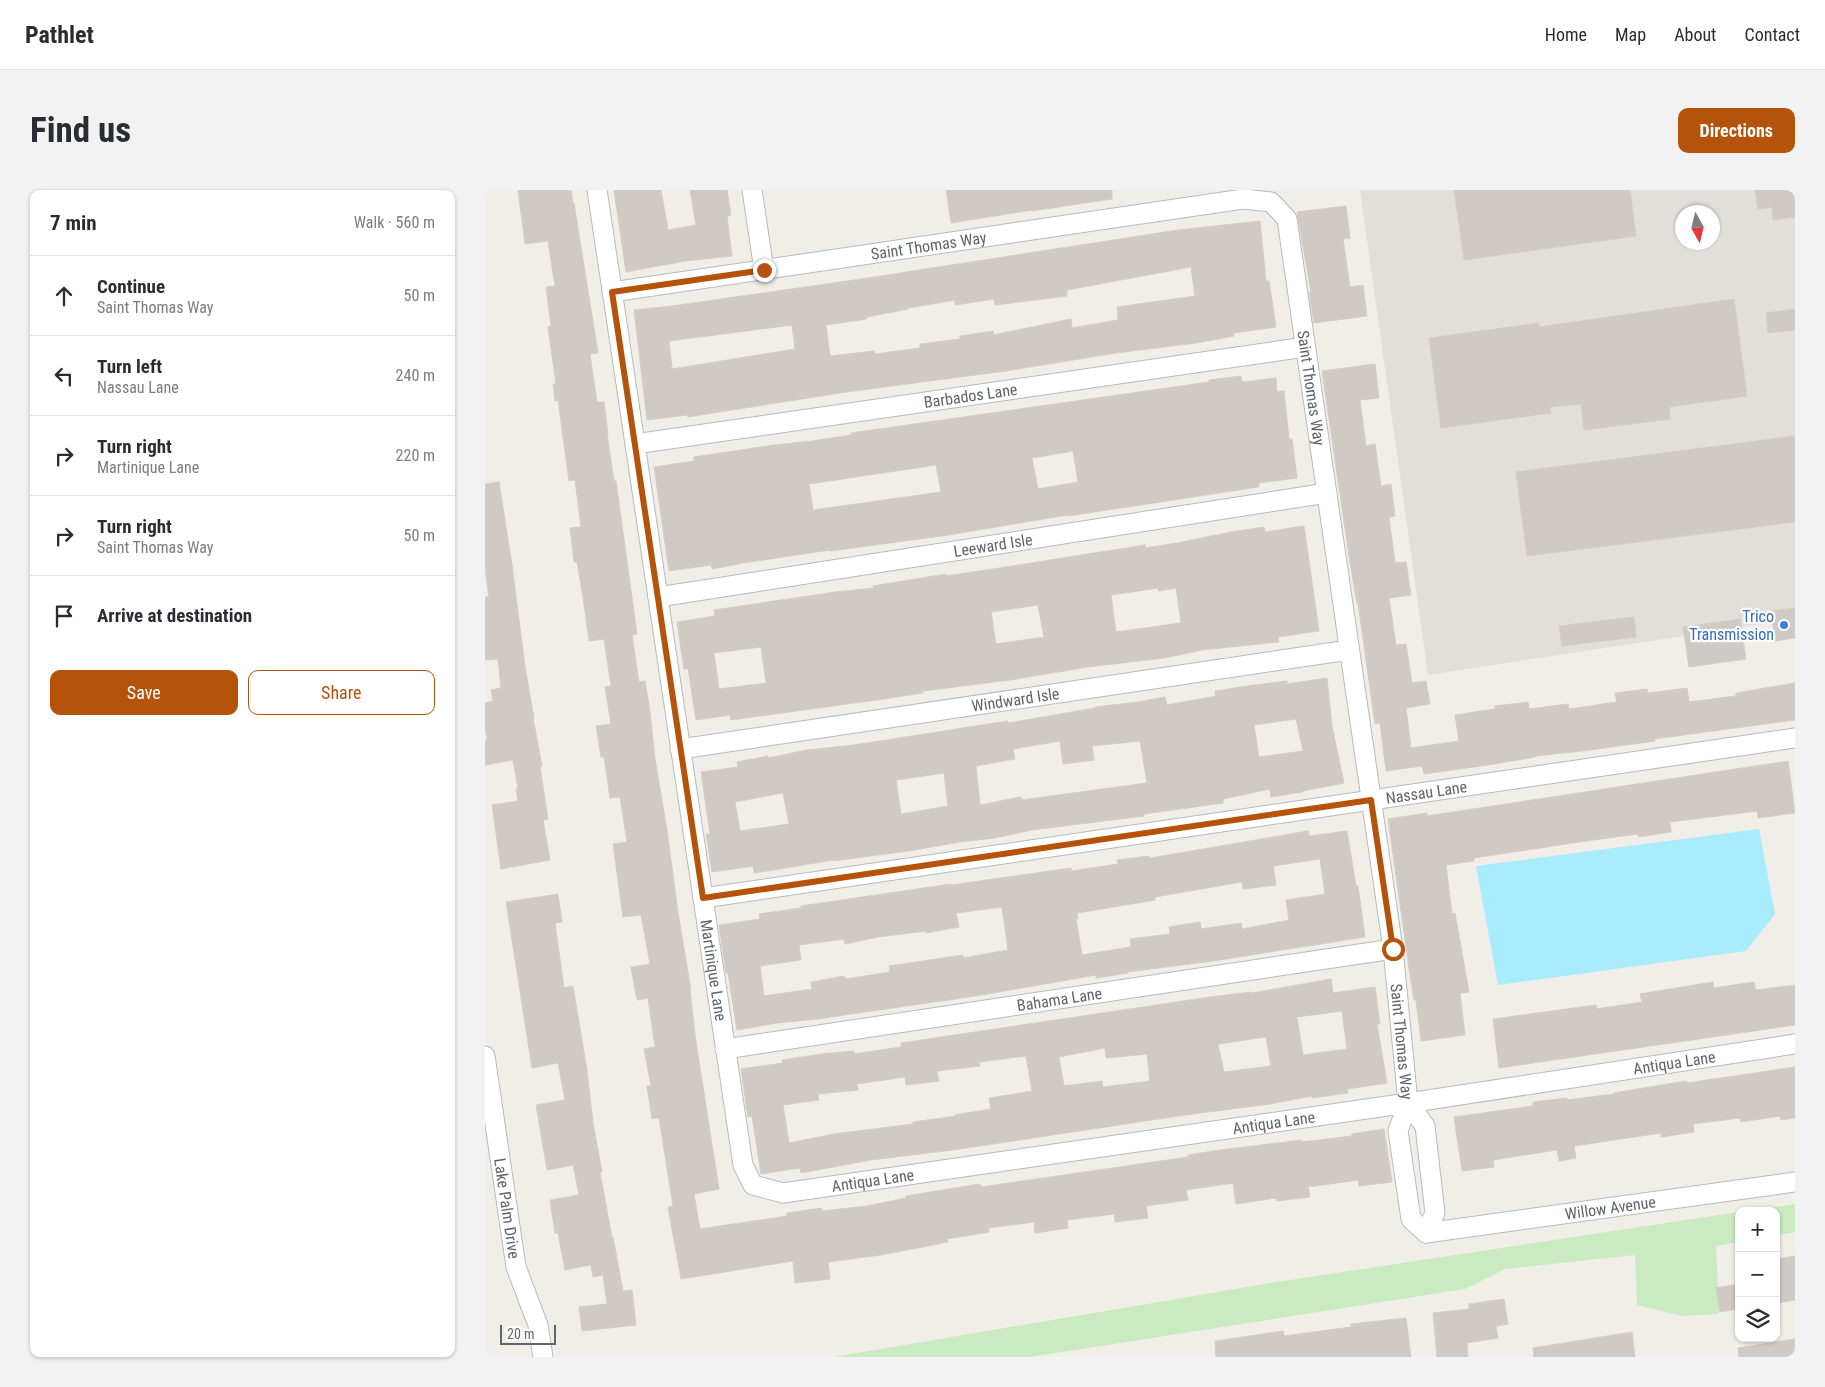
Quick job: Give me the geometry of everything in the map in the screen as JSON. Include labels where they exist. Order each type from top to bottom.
[{"type":"street","name":"Martinique Lane","points":[[597,190],[743,1165],[753,1185]]},
{"type":"street","points":[[753,190],[764,270]]},
{"type":"street","name":"Saint Thomas Way","points":[[612,292],[1243,199],[1271,202],[1287,218],[1393,949],[1408,1103],[1425,1126],[1435,1213],[1426,1232]]},
{"type":"street","name":"Barbados Lane","points":[[635,444],[1305,347]]},
{"type":"street","name":"Leeward Isle","points":[[658,597],[1327,493]]},
{"type":"street","name":"Windward Isle","points":[[680,749],[1349,650]]},
{"type":"street","name":"Nassau Lane","points":[[703,898],[1795,738]]},
{"type":"street","name":"Bahama Lane","points":[[725,1049],[1393,949]]},
{"type":"street","name":"Antiqua Lane","points":[[753,1185],[783,1193],[1408,1103],[1795,1044]]},
{"type":"street","name":"Lake Palm Drive","points":[[485,1056],[516,1267],[538,1325],[543,1357]]},
{"type":"street","points":[[1408,1103],[1398,1131],[1411,1219],[1426,1232]]},
{"type":"street","name":"Willow Avenue","points":[[1426,1232],[1795,1182]]},
{"type":"shaded area","points":[[1360,190],[1795,190],[1795,619],[1428,675]]},
{"type":"green space","points":[[1795,1204],[1795,1232],[1780,1234],[1780,1207],[1775,1207]]},
{"type":"green space","points":[[1735,1213],[1735,1243],[1716,1246],[1719,1314],[1682,1316],[1637,1305],[1635,1255],[1505,1269],[1465,1289],[1030,1357],[834,1357],[1277,1282]]},
{"type":"water","points":[[1759,829],[1775,914],[1746,951],[1498,985],[1476,866]]},
{"type":"building","points":[[518,190],[571,190],[574,203],[598,353],[590,354],[597,402],[604,402],[607,434],[614,481],[616,481],[637,634],[632,635],[639,682],[645,681],[650,711],[655,759],[691,990],[696,1042],[719,1189],[694,1194],[700,1229],[787,1216],[787,1213],[822,1208],[822,1211],[867,1206],[906,1198],[906,1196],[980,1184],[981,1187],[1188,1157],[1188,1155],[1220,1150],[1352,1136],[1352,1134],[1384,1129],[1392,1182],[1359,1186],[1358,1180],[1308,1187],[1310,1197],[1277,1201],[1276,1198],[1236,1204],[1233,1183],[1186,1190],[1188,1200],[1146,1206],[1148,1218],[1115,1222],[1114,1214],[1067,1220],[1068,1228],[1035,1233],[1034,1222],[988,1228],[989,1232],[947,1239],[948,1242],[881,1255],[828,1262],[830,1279],[795,1283],[793,1261],[681,1279],[668,1207],[673,1206],[659,1118],[652,1119],[647,1086],[651,1086],[644,1049],[655,1047],[648,998],[637,1000],[631,967],[650,964],[641,915],[623,917],[613,844],[627,842],[620,797],[610,798],[604,757],[601,757],[596,726],[611,724],[605,687],[611,686],[604,639],[589,641],[577,562],[574,562],[570,528],[581,527],[575,480],[569,481],[558,400],[555,401],[553,384],[556,384],[548,327],[551,326],[546,287],[555,286],[548,241],[525,244]]},
{"type":"building","points":[[614,190],[661,190],[668,230],[696,225],[690,190],[727,190],[731,215],[727,216],[732,256],[685,261],[626,272]]},
{"type":"building","points":[[946,190],[1112,190],[1112,199],[951,223]]},
{"type":"building","points":[[1454,190],[1630,190],[1636,236],[1464,260]]},
{"type":"building","points":[[1755,190],[1795,190],[1795,217],[1773,220],[1772,207],[1758,209]]},
{"type":"building","points":[[1346,206],[1350,238],[1343,239],[1350,287],[1363,285],[1367,316],[1314,323],[1309,292],[1311,292],[1297,212]]},
{"type":"building","points":[[1260,221],[1266,281],[1269,281],[1276,327],[1234,333],[1234,336],[1196,343],[846,392],[688,417],[687,415],[647,420],[634,310],[861,279],[1178,230]],"holes":[[[1191,267],[1195,296],[1117,307],[1118,320],[1072,328],[1071,319],[993,335],[993,331],[960,336],[960,339],[920,344],[920,348],[875,354],[874,351],[830,356],[826,325],[867,319],[867,317],[908,308],[955,300],[955,305],[994,299],[995,305],[1067,296],[1067,290]],[[792,325],[795,349],[672,369],[669,341]]]},
{"type":"building","points":[[1734,299],[1747,396],[1669,407],[1670,419],[1584,430],[1581,404],[1550,407],[1551,413],[1441,428],[1429,338],[1539,323],[1539,327]]},
{"type":"building","points":[[1795,309],[1795,330],[1768,333],[1766,313]]},
{"type":"building","points":[[1375,364],[1379,398],[1360,400],[1366,446],[1375,444],[1381,486],[1391,484],[1395,516],[1389,517],[1395,563],[1406,562],[1411,595],[1389,598],[1396,645],[1406,644],[1412,683],[1426,681],[1430,704],[1406,708],[1411,748],[1459,741],[1455,715],[1495,709],[1495,706],[1528,702],[1529,709],[1568,704],[1569,709],[1617,702],[1615,693],[1647,689],[1648,693],[1687,688],[1689,702],[1736,696],[1736,693],[1795,683],[1795,720],[1654,739],[1655,741],[1535,756],[1424,774],[1422,766],[1386,771],[1380,723],[1375,724],[1322,371]]},
{"type":"building","points":[[1241,376],[1242,382],[1276,378],[1277,392],[1284,391],[1289,439],[1292,439],[1297,478],[1259,483],[1259,487],[1068,515],[949,535],[830,550],[712,569],[711,565],[669,571],[654,467],[694,461],[694,457],[1209,382],[1209,380]],"holes":[[[1073,451],[1078,482],[1038,489],[1032,458]],[[936,465],[941,492],[813,510],[809,484]]]},
{"type":"building","points":[[1795,436],[1795,522],[1527,556],[1516,472]]},
{"type":"building","points":[[499,482],[525,667],[542,766],[540,767],[548,819],[543,820],[550,860],[501,869],[492,805],[518,801],[516,789],[518,789],[513,760],[485,765],[485,741],[487,740],[485,703],[493,701],[491,690],[501,688],[498,659],[485,660],[485,597],[489,597],[485,568],[485,484]]},
{"type":"building","points":[[1304,526],[1319,631],[1278,637],[1279,642],[1202,650],[1164,658],[923,691],[923,693],[891,698],[731,720],[730,715],[696,720],[688,668],[684,669],[677,622],[715,616],[714,610],[874,588],[873,586],[946,574],[946,576],[1145,545],[1145,548],[1264,527],[1265,532]],"holes":[[[1158,588],[1159,591],[1176,588],[1181,623],[1116,632],[1111,595]],[[1038,605],[1044,637],[996,644],[991,612]],[[761,647],[766,683],[719,689],[714,653]]]},
{"type":"building","name":"Trico Transmission","points":[[1795,608],[1795,638],[1775,641],[1771,611]]},
{"type":"building","points":[[1634,617],[1636,637],[1562,646],[1559,626]]},
{"type":"building","points":[[1740,619],[1746,659],[1689,667],[1683,627]]},
{"type":"building","points":[[1327,678],[1332,726],[1344,783],[1271,797],[1270,789],[1223,799],[1223,803],[1144,814],[1144,816],[1032,830],[995,838],[833,860],[754,873],[753,866],[712,872],[706,834],[710,834],[701,772],[738,767],[737,762],[807,750],[854,745],[1008,721],[1008,723],[1095,707],[1165,697],[1167,705],[1216,696],[1215,691],[1287,681],[1287,684]],"holes":[[[1296,719],[1303,751],[1259,757],[1254,725]],[[1060,741],[1063,764],[1094,760],[1092,746],[1140,741],[1147,783],[1021,800],[1021,797],[980,805],[976,766],[1015,759],[1013,749]],[[944,773],[948,806],[901,814],[896,780]],[[783,793],[789,824],[740,831],[735,802]]]},
{"type":"building","points":[[1788,761],[1795,813],[1758,818],[1757,811],[1670,822],[1671,832],[1638,837],[1638,834],[1593,840],[1474,858],[1474,861],[1446,865],[1452,914],[1455,913],[1469,992],[1460,993],[1465,1035],[1421,1041],[1388,819],[1427,813],[1427,816]]},
{"type":"building","points":[[1308,831],[1309,836],[1347,831],[1356,886],[1358,886],[1365,937],[1096,978],[1096,975],[976,996],[737,1030],[719,925],[760,919],[759,914],[801,908],[801,906],[1071,868],[1071,871],[1118,864],[1117,860],[1149,856],[1150,858]],"holes":[[[1320,859],[1325,894],[1286,900],[1289,920],[1242,929],[1241,923],[1201,929],[1200,922],[1169,927],[1170,934],[1130,939],[1131,947],[1082,955],[1076,919],[1078,919],[1077,913],[1155,900],[1155,897],[1242,882],[1243,889],[1276,885],[1273,866]],[[1002,907],[1008,950],[963,958],[963,955],[889,966],[890,972],[845,979],[844,976],[811,982],[812,989],[764,996],[760,966],[801,960],[799,945],[844,939],[845,944],[878,937],[926,931],[926,933],[959,927],[956,913]]]},
{"type":"building","points":[[558,894],[562,922],[555,923],[564,988],[573,986],[602,1172],[600,1172],[612,1238],[623,1291],[632,1290],[636,1325],[582,1331],[579,1307],[607,1304],[603,1275],[593,1277],[591,1265],[565,1270],[558,1233],[555,1233],[550,1200],[579,1195],[573,1165],[547,1170],[536,1105],[565,1100],[558,1063],[532,1068],[506,902]]},
{"type":"building","points":[[1331,979],[1333,993],[1375,987],[1380,1024],[1377,1024],[1387,1083],[1347,1089],[1348,1093],[1312,1098],[1312,1096],[1270,1104],[960,1149],[871,1160],[801,1173],[800,1168],[761,1174],[752,1116],[748,1117],[741,1069],[783,1063],[782,1060],[821,1054],[854,1051],[854,1054],[901,1047],[901,1043],[1210,997],[1252,993]],"holes":[[[1342,1011],[1347,1049],[1303,1055],[1297,1017]],[[1266,1037],[1271,1066],[1224,1072],[1218,1044]],[[1105,1048],[1106,1058],[1147,1054],[1150,1081],[1103,1087],[1102,1081],[1064,1086],[1059,1057]],[[1026,1056],[1032,1091],[989,1098],[991,1109],[913,1122],[913,1124],[834,1134],[789,1143],[783,1105],[819,1100],[818,1094],[858,1090],[857,1084],[905,1077],[906,1085],[939,1081],[937,1071],[980,1066],[979,1062]]]},
{"type":"building","points":[[1713,982],[1714,988],[1754,982],[1756,990],[1795,985],[1795,1025],[1499,1068],[1493,1019],[1596,1005],[1597,1009],[1642,1002],[1640,994]]},
{"type":"building","points":[[1795,1067],[1795,1118],[1781,1120],[1780,1116],[1741,1122],[1740,1118],[1693,1124],[1694,1132],[1661,1137],[1661,1133],[1574,1146],[1576,1158],[1559,1161],[1557,1150],[1493,1160],[1494,1167],[1462,1171],[1454,1117],[1533,1106],[1533,1102],[1614,1094],[1686,1081],[1687,1083]]},
{"type":"building","points":[[1795,1256],[1795,1300],[1780,1302],[1780,1258]]},
{"type":"building","points":[[1735,1285],[1735,1310],[1720,1312],[1716,1288]]},
{"type":"building","points":[[1504,1299],[1508,1324],[1496,1326],[1498,1338],[1467,1343],[1468,1357],[1437,1357],[1433,1313],[1469,1309],[1469,1304]]},
{"type":"building","points":[[1406,1318],[1411,1357],[1216,1357],[1215,1341],[1283,1331],[1284,1336],[1351,1327],[1351,1324]]},
{"type":"building","points":[[1632,1332],[1635,1357],[1534,1357],[1533,1348]]},
{"type":"building","points":[[1795,1339],[1795,1357],[1739,1357],[1738,1348]]},
{"type":"place","name":"Trico Transmission","points":[[1784,625]]},
{"type":"route","points":[[764,270],[612,292],[703,898],[1371,800],[1393,949]]}]
